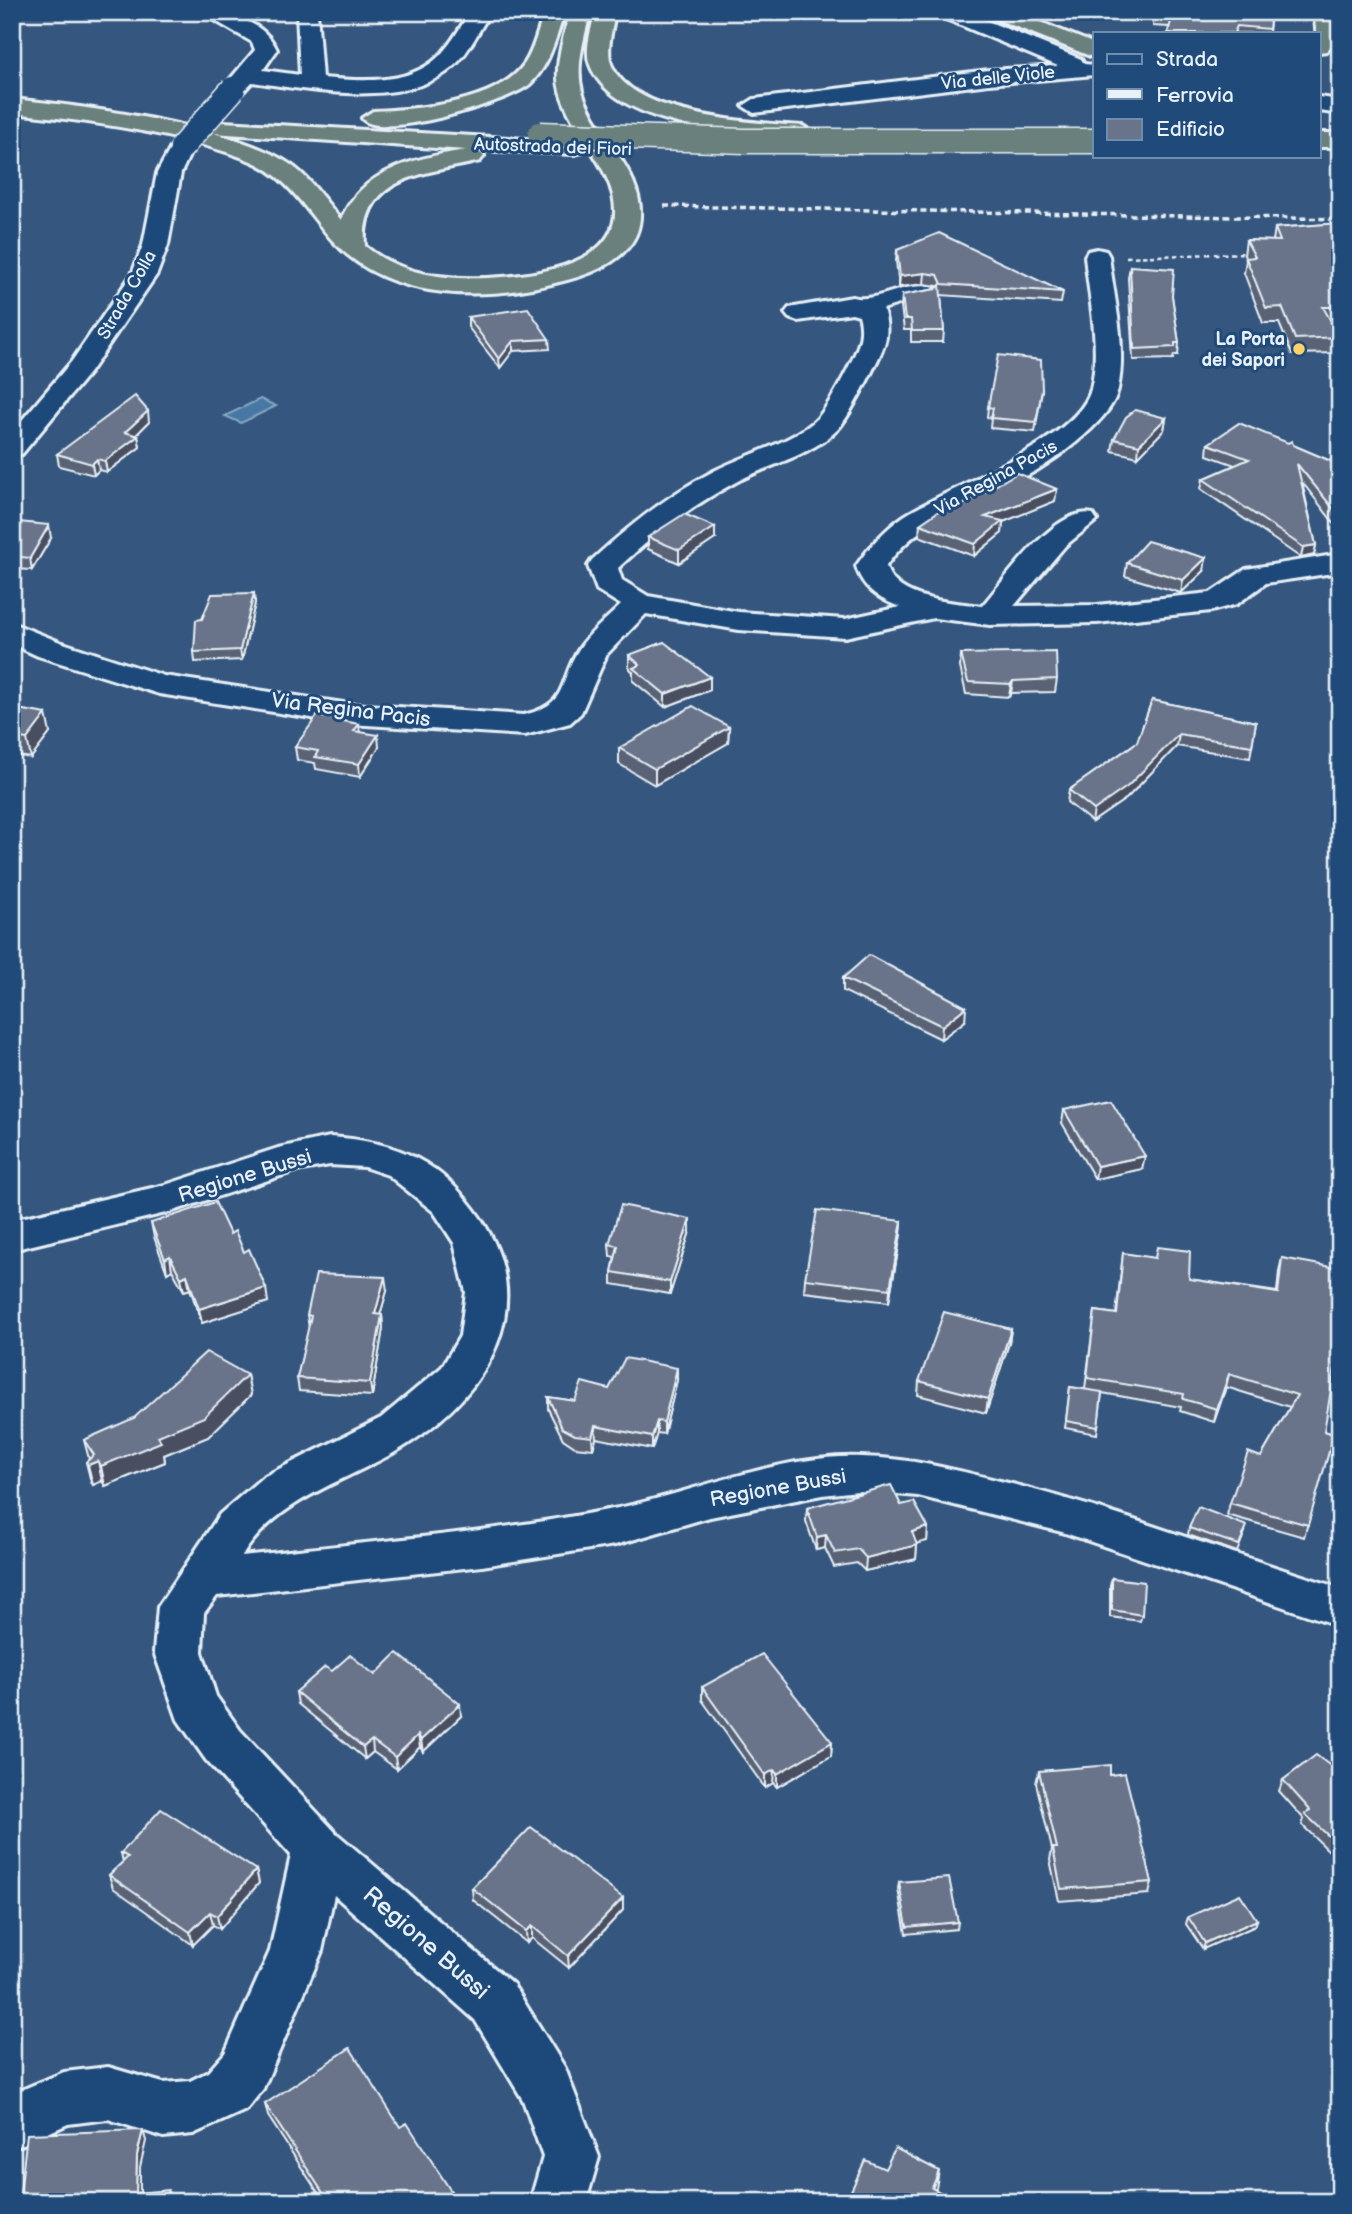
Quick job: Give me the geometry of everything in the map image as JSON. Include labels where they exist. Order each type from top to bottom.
[{"type":"highway","points":[[262,119],[391,117],[442,111],[474,102],[518,82],[532,70],[555,12]]},
{"type":"highway","points":[[60,106],[201,139],[258,156],[281,167],[299,181],[331,225],[371,261],[418,279],[491,286],[529,282],[587,266],[617,243],[627,229],[630,211],[624,190],[570,89],[569,66],[580,12]]},
{"type":"highway","points":[[605,12],[600,63],[607,77],[653,107],[734,127],[874,141]]},
{"type":"highway","points":[[996,12],[1093,64]]},
{"type":"highway","points":[[1320,45],[1329,33],[1324,12]]},
{"type":"highway","name":"Autostrada dei Fiori","points":[[12,94],[60,106],[285,132],[574,147],[792,153],[1093,153]]},
{"type":"highway","name":"Autostrada dei Fiori","points":[[12,106],[60,106],[540,134],[874,141],[1093,141]]},
{"type":"highway","points":[[1320,140],[1340,140]]},
{"type":"highway","points":[[353,246],[352,222],[355,212],[373,189],[391,177],[463,157],[574,147]]},
{"type":"highway","points":[[1320,152],[1340,152]]},
{"type":"street","name":"Strada Colla","points":[[12,449],[88,360],[151,261],[159,236],[167,178],[182,147],[261,60],[265,50],[261,38],[210,12]]},
{"type":"street","points":[[307,12],[311,83]]},
{"type":"street","points":[[241,82],[376,86],[429,73],[446,62],[481,12]]},
{"type":"street","name":"Via delle Viole","points":[[946,12],[1007,39],[1093,64]]},
{"type":"street","name":"Via delle Viole","points":[[754,106],[1093,64]]},
{"type":"street","points":[[1320,104],[1340,107]]},
{"type":"street","name":"Via Regina Pacis","points":[[1097,257],[1107,377],[1102,398],[1091,414],[1065,439],[1030,463],[943,507],[884,547],[871,566],[877,582],[889,591],[934,608],[990,616],[1097,614],[1211,602],[1226,598],[1257,575],[1340,563]]},
{"type":"street","points":[[798,313],[852,305],[864,307],[908,293],[926,293]]},
{"type":"street","name":"Via Regina Pacis","points":[[864,307],[870,310],[875,326],[871,346],[829,423],[808,439],[724,477],[689,498],[648,524],[603,566],[608,584],[639,604],[739,621],[845,628],[934,608]]},
{"type":"street","points":[[990,616],[1055,540],[1083,520]]},
{"type":"street","name":"Via Regina Pacis","points":[[12,632],[124,676],[159,685],[350,714],[525,725],[559,716],[570,706],[593,651],[639,604]]},
{"type":"street","name":"Regione Bussi","points":[[12,1235],[170,1198],[292,1158],[330,1151],[366,1153],[402,1165],[448,1202],[474,1241],[487,1292],[481,1336],[457,1379],[396,1430],[279,1490],[236,1527],[204,1579],[181,1607],[178,1652],[195,1705],[223,1745],[318,1849],[494,2002],[546,2087],[571,2157],[558,2202]]},
{"type":"street","name":"Regione Bussi","points":[[204,1579],[482,1548],[615,1527],[710,1499],[822,1477],[858,1474],[918,1478],[1066,1515],[1231,1573],[1340,1607]]},
{"type":"street","points":[[12,2122],[64,2098],[108,2093],[163,2110],[192,2107],[227,2091],[244,2071],[296,1951],[318,1849]]},
{"type":"path","points":[[1097,257],[1257,254]]},
{"type":"water","points":[[260,399],[276,406],[241,423],[225,416]]},
{"type":"building","points":[[1159,12],[1271,12],[1269,29],[1237,26],[1234,32],[1168,32],[1173,13]]},
{"type":"building","points":[[1340,223],[1340,307],[1323,307],[1340,337],[1295,339],[1282,307],[1266,308],[1246,258],[1255,257],[1246,240],[1280,241],[1275,228]]},
{"type":"building","points":[[939,233],[1063,292],[942,284],[938,275],[925,273],[900,276],[897,250]]},
{"type":"building","points":[[1130,266],[1174,269],[1172,296],[1179,343],[1175,343],[1175,347],[1134,349]]},
{"type":"building","points":[[940,285],[944,331],[912,331],[911,319],[905,319],[902,295],[936,289]]},
{"type":"building","points":[[528,308],[549,339],[513,341],[499,359],[468,317]]},
{"type":"building","points":[[998,355],[1041,360],[1042,390],[1036,422],[991,418],[993,408],[988,407]]},
{"type":"building","points":[[135,396],[148,411],[125,432],[138,436],[105,461],[97,459],[92,464],[57,454]]},
{"type":"building","points":[[1135,410],[1166,418],[1139,445],[1114,439],[1126,417]]},
{"type":"building","points":[[1239,423],[1288,443],[1292,441],[1293,445],[1340,465],[1340,517],[1297,464],[1316,545],[1303,547],[1203,479],[1249,459],[1208,444]]},
{"type":"building","points":[[1017,473],[1057,489],[985,517],[1003,521],[975,544],[920,524],[943,508],[954,510]]},
{"type":"building","points":[[684,514],[715,527],[679,550],[648,537]]},
{"type":"building","points":[[19,522],[49,525],[30,558],[12,556],[12,532]]},
{"type":"building","points":[[1147,541],[1206,558],[1183,580],[1127,563]]},
{"type":"building","points":[[254,593],[240,650],[194,652],[196,620],[202,619],[212,594]]},
{"type":"building","points":[[664,642],[710,677],[665,694],[633,668],[640,665],[629,655]]},
{"type":"building","points":[[1056,652],[1057,679],[1013,681],[1011,684],[968,682],[961,654]]},
{"type":"building","points":[[1152,700],[1256,722],[1252,746],[1179,734],[1128,786],[1094,810],[1069,790],[1137,742]]},
{"type":"building","points":[[693,706],[729,727],[655,769],[619,748]]},
{"type":"building","points":[[12,708],[46,714],[27,739],[12,737]]},
{"type":"building","points":[[317,716],[359,724],[354,731],[378,735],[359,764],[315,757],[318,751],[295,747]]},
{"type":"building","points":[[869,955],[966,1007],[942,1026],[843,978]]},
{"type":"building","points":[[1111,1100],[1145,1156],[1097,1166],[1064,1110]]},
{"type":"building","points":[[215,1202],[230,1234],[235,1231],[244,1252],[249,1249],[266,1288],[199,1309],[187,1275],[181,1278],[170,1256],[165,1259],[151,1223]]},
{"type":"building","points":[[621,1205],[690,1219],[670,1282],[612,1272],[618,1246],[609,1244]]},
{"type":"building","points":[[817,1210],[902,1221],[890,1289],[805,1279]]},
{"type":"building","points":[[1157,1247],[1190,1251],[1189,1279],[1278,1293],[1282,1258],[1337,1268],[1333,1334],[1340,1323],[1340,1338],[1324,1431],[1334,1434],[1308,1525],[1230,1503],[1248,1452],[1261,1457],[1297,1395],[1229,1374],[1217,1409],[1183,1399],[1184,1394],[1087,1378],[1095,1311],[1117,1314],[1123,1253],[1155,1258]]},
{"type":"building","points":[[316,1274],[385,1277],[375,1314],[382,1315],[370,1383],[297,1378],[311,1316],[307,1315]]},
{"type":"building","points":[[944,1312],[1011,1329],[988,1399],[919,1381]]},
{"type":"building","points":[[206,1352],[247,1375],[204,1417],[158,1436],[161,1442],[101,1466],[98,1461],[88,1465],[86,1462],[94,1455],[84,1440],[134,1418]]},
{"type":"building","points":[[625,1358],[677,1368],[664,1422],[657,1421],[652,1437],[595,1426],[592,1437],[575,1435],[562,1428],[548,1397],[575,1401],[582,1382],[609,1389]]},
{"type":"building","points":[[1070,1387],[1102,1392],[1098,1427],[1066,1421]]},
{"type":"building","points":[[891,1485],[901,1505],[914,1502],[928,1527],[912,1532],[917,1545],[866,1558],[858,1549],[835,1553],[826,1535],[817,1537],[807,1508]]},
{"type":"building","points":[[1198,1507],[1247,1526],[1239,1545],[1189,1528]]},
{"type":"building","points":[[1112,1578],[1144,1582],[1142,1615],[1112,1610]]},
{"type":"building","points":[[397,1653],[460,1704],[421,1740],[418,1735],[395,1757],[372,1740],[363,1747],[296,1692],[325,1667],[332,1671],[350,1655],[375,1675]]},
{"type":"building","points":[[762,1654],[832,1742],[777,1774],[774,1770],[765,1775],[702,1687]]},
{"type":"building","points":[[1316,1755],[1336,1770],[1340,1767],[1340,1838],[1335,1842],[1305,1814],[1310,1810],[1283,1780]]},
{"type":"building","points":[[1110,1765],[1110,1775],[1125,1773],[1152,1882],[1061,1889],[1053,1848],[1057,1848],[1039,1771]]},
{"type":"building","points":[[161,1809],[256,1870],[217,1916],[210,1912],[190,1932],[109,1875],[128,1857],[121,1853]]},
{"type":"building","points":[[531,1827],[623,1898],[568,1956],[532,1926],[526,1931],[472,1888]]},
{"type":"building","points":[[949,1878],[958,1922],[907,1927],[899,1882]]},
{"type":"building","points":[[1240,1894],[1257,1920],[1205,1943],[1188,1917]]},
{"type":"building","points":[[350,2048],[400,2127],[407,2123],[458,2202],[329,2202],[265,2104]]},
{"type":"building","points":[[143,2130],[137,2155],[136,2193],[168,2190],[166,2202],[19,2202],[27,2134]]},
{"type":"building","points":[[895,2148],[939,2171],[932,2188],[959,2202],[846,2202],[865,2160],[885,2169]]},
{"type":"railway","points":[[664,206],[1340,219]]},
{"type":"place","name":"La Porta dei Sapori","points":[[1299,349]]}]
